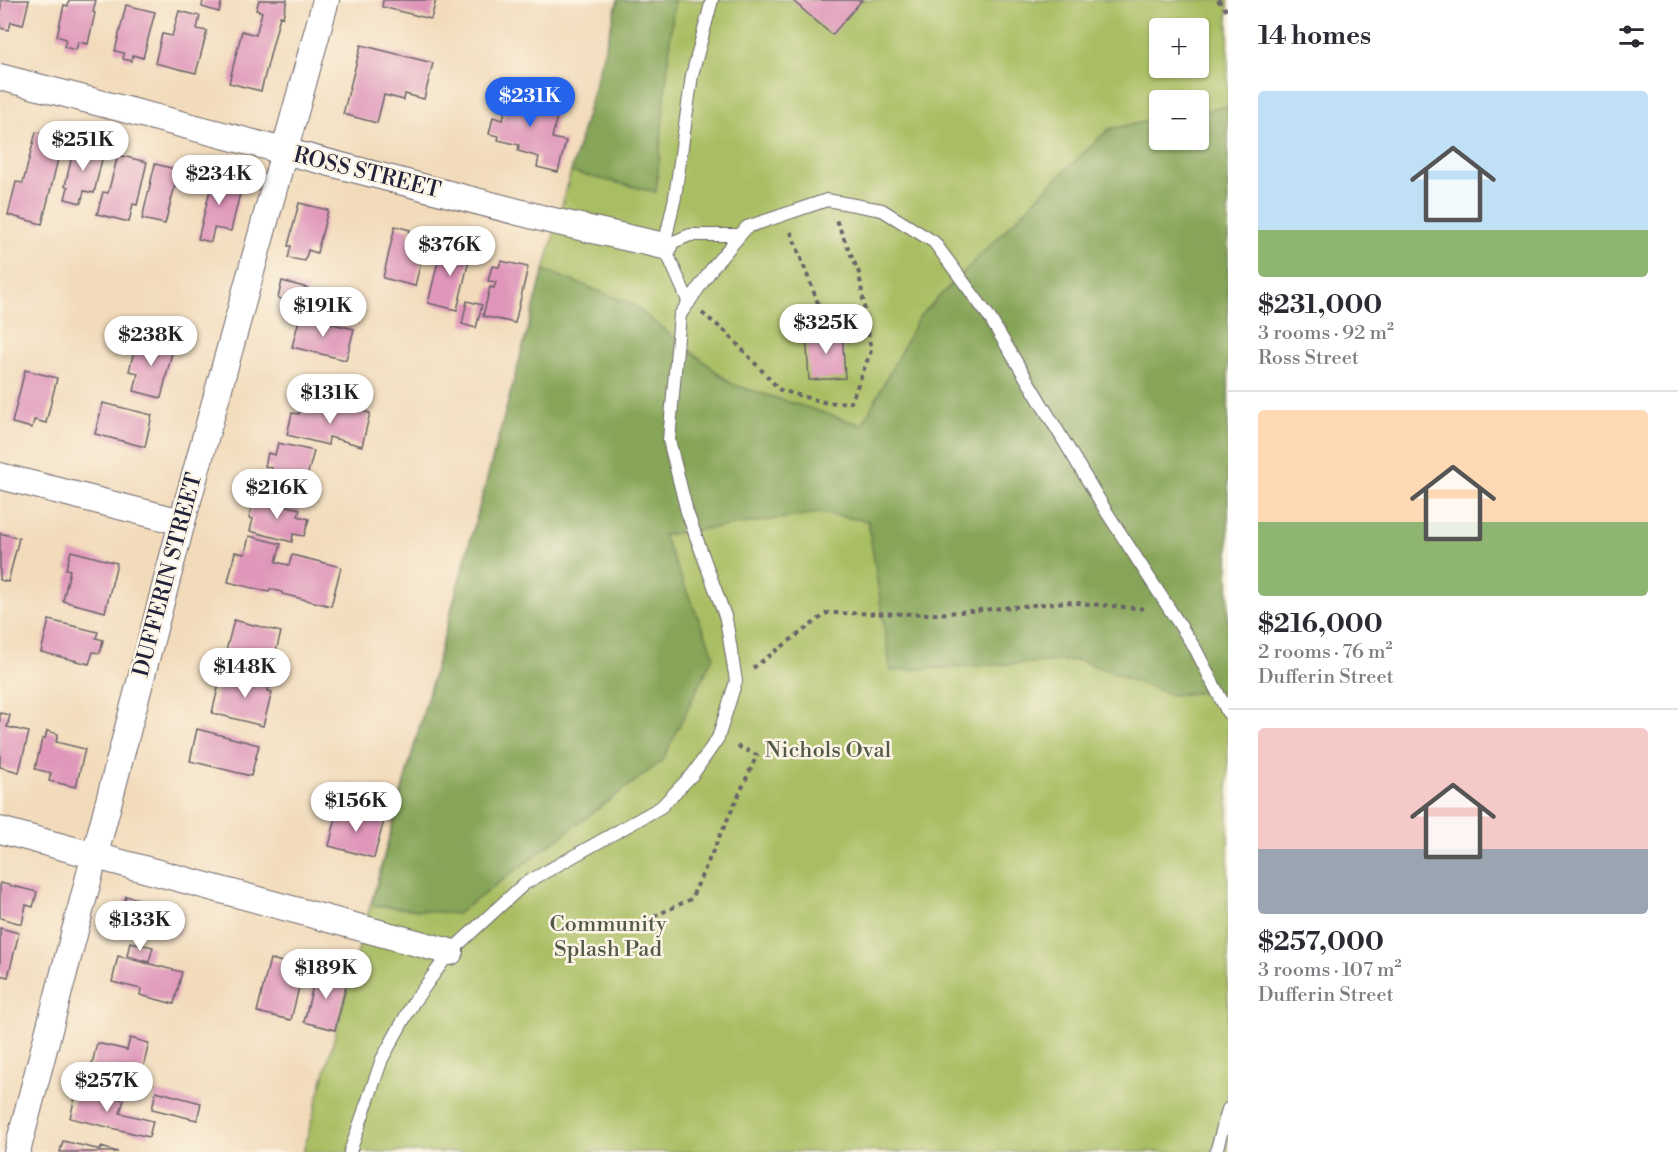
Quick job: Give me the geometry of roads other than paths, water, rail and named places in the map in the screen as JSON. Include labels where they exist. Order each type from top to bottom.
[{"type":"street","name":"DUFFERIN STREET","points":[[17,1152],[182,522],[326,0]]},
{"type":"street","name":"ROSS STREET","points":[[0,78],[549,220],[664,246]]},
{"type":"street","points":[[0,476],[182,522]]},
{"type":"street","points":[[0,830],[450,952]]},
{"type":"lane","points":[[689,303],[664,246],[675,197],[692,75],[712,0]]},
{"type":"lane","points":[[350,1152],[382,1059],[413,1003],[450,952],[524,884],[661,807],[693,774],[718,738],[736,681],[726,619],[687,512],[669,440],[680,315],[713,267],[747,226],[827,201],[882,210],[934,242],[988,315],[1106,511],[1196,650],[1228,713]]},
{"type":"lane","points":[[664,246],[690,235],[740,235]]},
{"type":"lane","points":[[1216,1152],[1228,1109]]},
{"type":"park label","name":"Nichols Oval","points":[[828,750]]},
{"type":"park label","name":"Community Splash Pad","points":[[608,936]]}]
